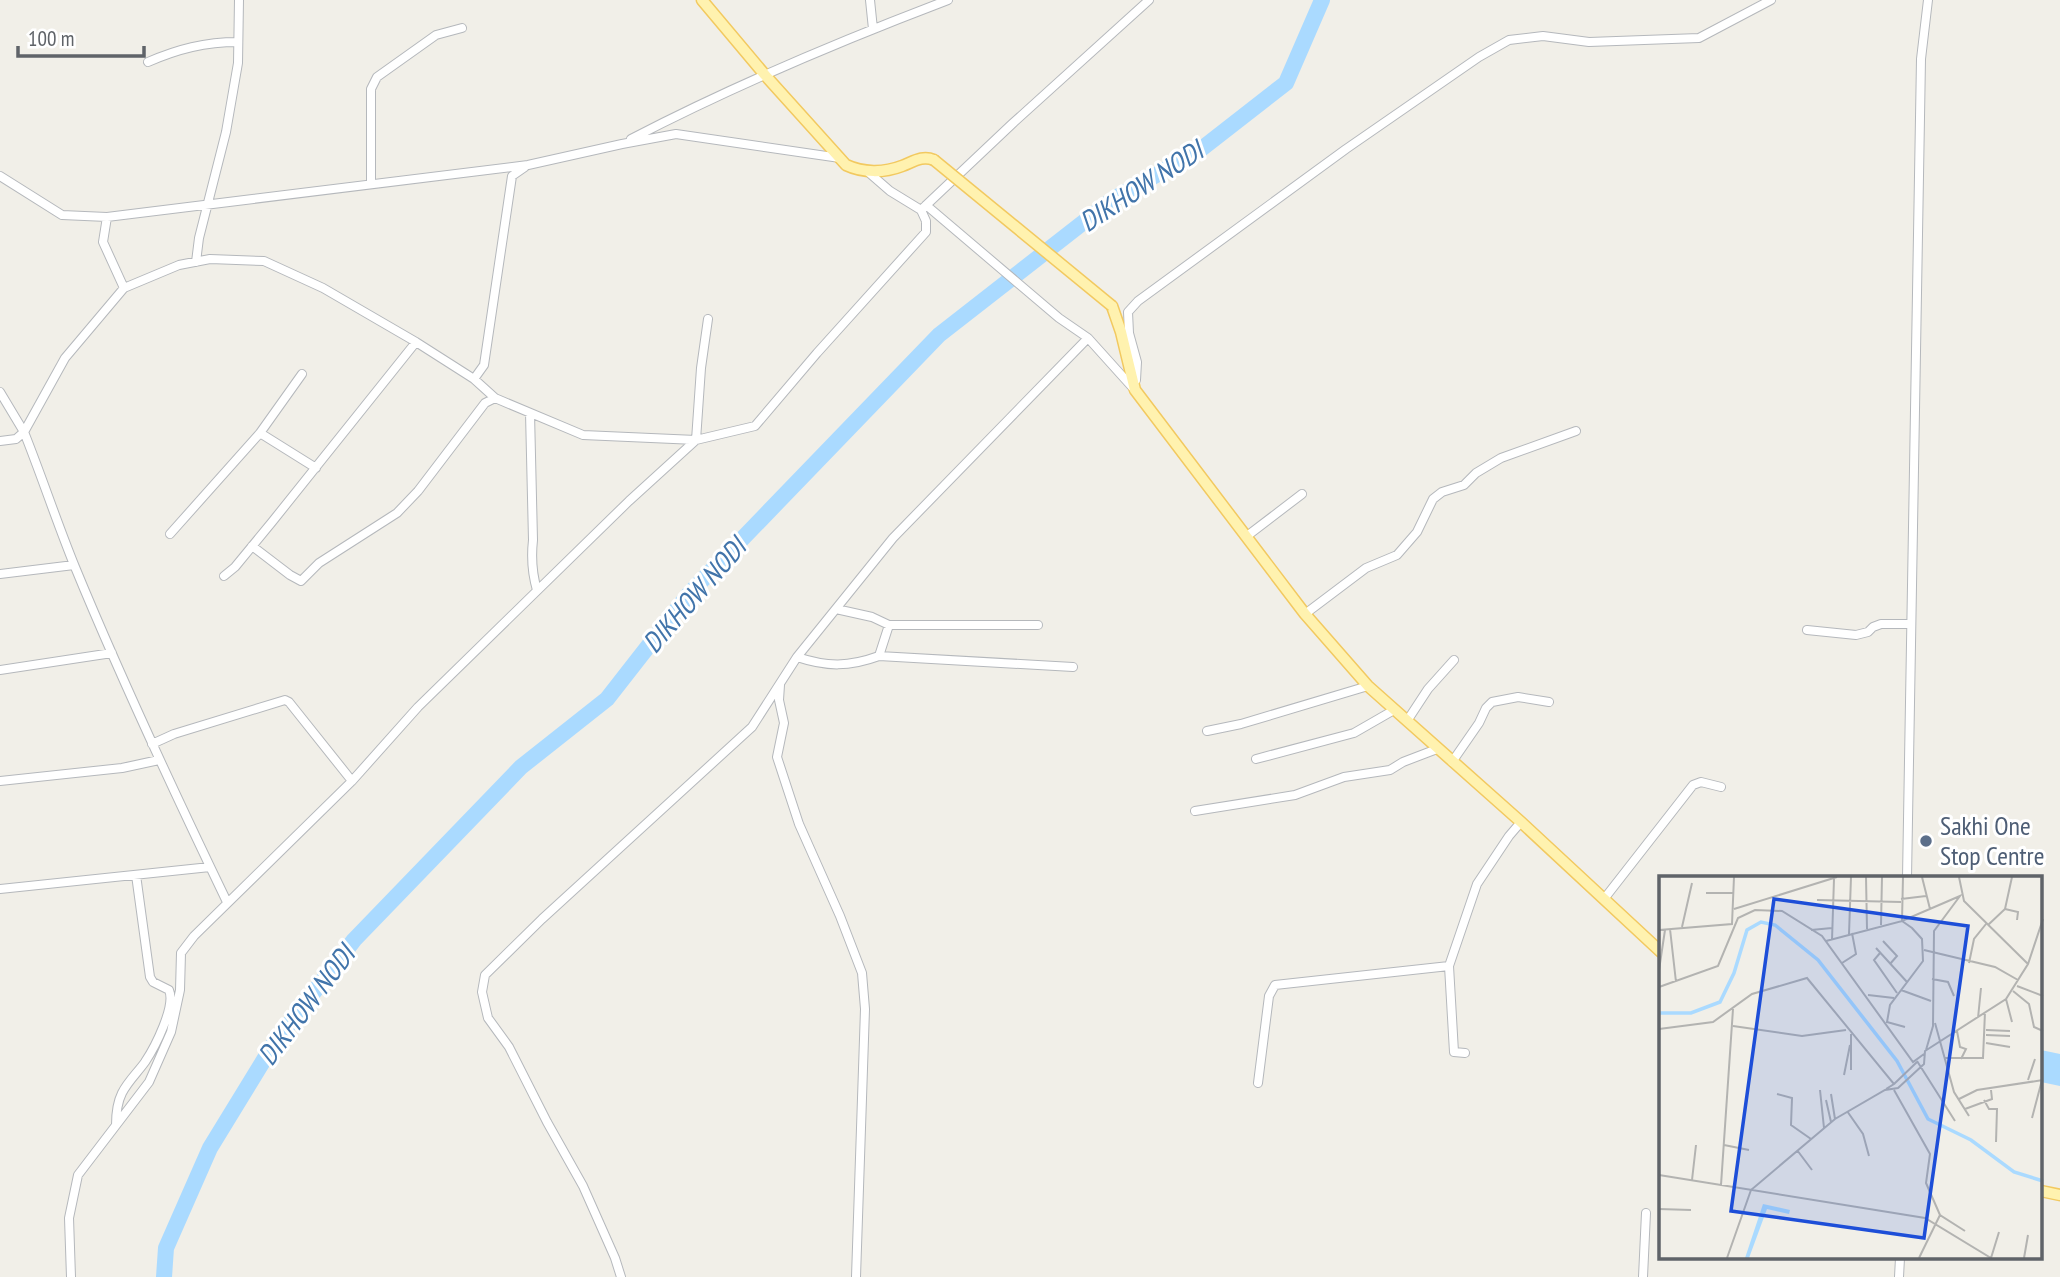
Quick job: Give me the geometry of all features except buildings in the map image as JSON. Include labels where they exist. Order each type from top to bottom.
[{"type":"main road","points":[[702,0],[846,165],[867,171],[901,167],[924,158],[934,160],[1112,306],[1135,390],[1305,614],[1368,686],[1521,822],[1659,950]]},
{"type":"main road","points":[[2042,1191],[2060,1195]]},
{"type":"street","points":[[196,262],[207,203],[226,132],[238,63],[239,0]]},
{"type":"street","points":[[870,0],[873,29]]},
{"type":"street","points":[[622,144],[695,106],[765,75],[948,0]]},
{"type":"street","points":[[923,207],[1149,0]]},
{"type":"street","points":[[1135,390],[1137,362],[1129,333],[1128,312],[1138,301],[1346,149],[1479,57],[1509,40],[1543,36],[1589,42],[1699,38],[1771,0]]},
{"type":"street","points":[[1907,876],[1921,59],[1928,0]]},
{"type":"street","points":[[372,184],[371,89],[377,77],[436,36],[462,29]]},
{"type":"street","points":[[148,62],[176,50],[215,42],[238,42]]},
{"type":"street","points":[[0,177],[62,215],[107,216],[528,165],[676,134],[840,158]]},
{"type":"street","points":[[474,379],[484,365],[512,176],[528,165]]},
{"type":"street","points":[[867,171],[890,191],[935,212],[1059,318],[1088,338],[1135,390]]},
{"type":"street","points":[[0,441],[16,439],[24,432],[65,358],[124,288],[179,265],[210,259],[264,261],[323,288],[474,379],[495,398],[583,435],[696,440],[755,426],[926,232],[923,207]]},
{"type":"street","points":[[107,216],[103,242],[124,288]]},
{"type":"street","points":[[71,1277],[69,1219],[78,1175],[149,1082],[171,1032],[180,990],[181,953],[227,902],[352,780],[418,707],[629,500],[696,440],[701,368],[708,319]]},
{"type":"street","points":[[621,1277],[583,1186],[509,1047],[488,1018],[482,992],[485,975],[542,919],[752,727],[797,657],[893,538],[1088,338]]},
{"type":"street","points":[[224,576],[235,567],[416,342]]},
{"type":"street","points":[[170,534],[260,433],[302,374]]},
{"type":"street","points":[[0,393],[24,432],[74,565],[112,653],[159,760],[227,902]]},
{"type":"street","points":[[252,546],[301,581],[319,563],[397,513],[418,491],[485,403],[495,398]]},
{"type":"street","points":[[530,413],[533,517],[531,558],[537,590]]},
{"type":"street","points":[[1305,614],[1366,568],[1397,555],[1417,533],[1433,499],[1442,492],[1464,485],[1476,473],[1501,458],[1576,431]]},
{"type":"street","points":[[260,433],[316,468]]},
{"type":"street","points":[[1247,536],[1302,494]]},
{"type":"street","points":[[0,575],[74,565]]},
{"type":"street","points":[[836,609],[872,617],[889,625],[1038,625]]},
{"type":"street","points":[[1807,630],[1856,635],[1881,624],[1911,624]]},
{"type":"street","points":[[879,656],[889,625]]},
{"type":"street","points":[[0,670],[112,653]]},
{"type":"street","points":[[797,657],[816,663],[855,664],[879,656],[1073,667]]},
{"type":"street","points":[[1407,721],[1428,689],[1454,660]]},
{"type":"street","points":[[780,682],[779,699],[784,723],[777,757],[799,824],[862,973],[865,1009],[856,1277]]},
{"type":"street","points":[[1207,731],[1241,724],[1368,686]]},
{"type":"street","points":[[1452,762],[1492,702],[1518,697],[1549,702]]},
{"type":"street","points":[[152,744],[174,734],[285,700],[352,780]]},
{"type":"street","points":[[1256,759],[1354,733],[1394,710]]},
{"type":"street","points":[[1195,811],[1294,795],[1344,777],[1390,770],[1437,749]]},
{"type":"street","points":[[0,781],[122,768],[159,760]]},
{"type":"street","points":[[1604,900],[1693,785],[1701,782],[1721,787]]},
{"type":"street","points":[[1465,1053],[1454,1052],[1449,966],[1477,884],[1521,822]]},
{"type":"street","points":[[0,889],[210,867]]},
{"type":"street","points":[[116,1125],[116,1111],[121,1094],[146,1061],[168,1016],[171,998],[169,990],[153,982],[150,977],[136,875]]},
{"type":"street","points":[[1258,1083],[1269,996],[1275,985],[1449,966]]},
{"type":"street","points":[[1643,1277],[1646,1213]]},
{"type":"water","points":[[2042,1050],[2060,1054],[2060,1086],[2042,1082]]},
{"type":"waterway","name":"DIKHOW NODI","points":[[164,1277],[166,1248],[210,1148],[273,1045],[354,940],[521,767],[607,699],[689,594],[939,335],[1112,200],[1200,150],[1286,83],[1322,0]]},
{"type":"place","name":"Sakhi One Stop Centre","points":[[1926,841]]}]
